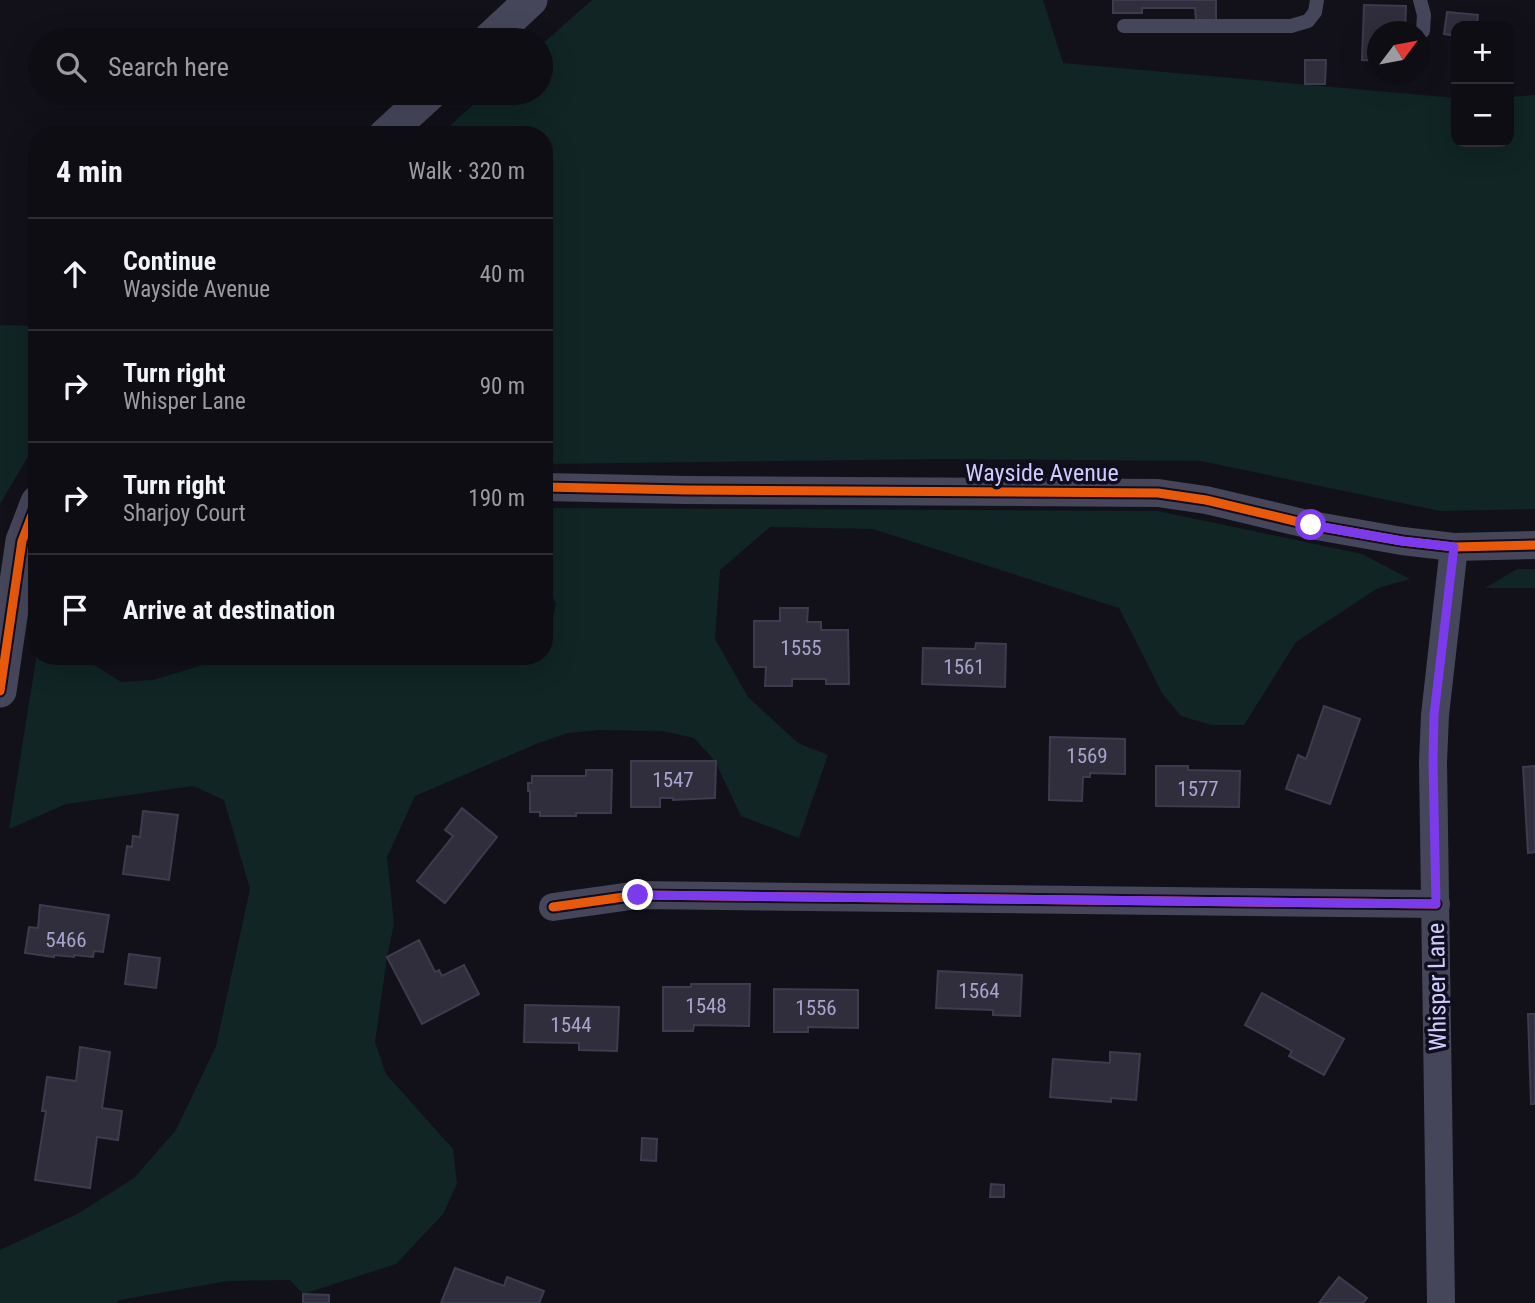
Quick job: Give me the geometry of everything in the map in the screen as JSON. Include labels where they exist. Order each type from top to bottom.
[{"type":"street","points":[[501,28],[531,0]]},
{"type":"street","points":[[395,126],[417,105]]},
{"type":"street","name":"Wayside Avenue","points":[[553,487],[1158,493],[1206,500],[1311,525],[1402,541],[1454,547],[1535,545]]},
{"type":"street","points":[[0,691],[22,541],[28,525]]},
{"type":"street","name":"Whisper Lane","points":[[1441,1303],[1433,762],[1434,715],[1454,547]]},
{"type":"street","points":[[554,907],[638,895],[1436,904]]},
{"type":"lane","points":[[1124,26],[1291,26],[1308,21],[1315,12],[1317,0]]},
{"type":"lane","points":[[1420,0],[1424,21]]},
{"type":"green space","points":[[592,0],[1043,0],[1063,63],[1451,98],[1451,147],[1514,147],[1514,97],[1535,95],[1535,509],[1440,511],[1201,461],[940,459],[553,464],[553,126],[450,126],[473,105],[553,105],[553,34]]},
{"type":"green space","points":[[0,325],[28,326],[28,456],[0,504]]},
{"type":"green space","points":[[553,508],[1158,511],[1362,554],[1410,579],[1378,588],[1296,642],[1244,725],[1211,725],[1181,716],[1162,693],[1119,608],[873,529],[770,527],[720,570],[715,639],[748,697],[798,743],[828,755],[799,838],[741,816],[715,761],[694,738],[662,731],[599,730],[568,733],[415,796],[387,857],[394,924],[375,1042],[386,1074],[453,1149],[457,1184],[443,1214],[396,1264],[303,1294],[290,1280],[227,1281],[115,1303],[0,1303],[0,1250],[79,1213],[134,1178],[176,1130],[216,1046],[250,889],[224,800],[193,786],[66,804],[9,829],[35,665],[94,665],[121,682],[153,680],[203,665],[553,665],[553,617],[556,604],[553,597]]},
{"type":"green space","points":[[1517,569],[1535,569],[1535,588],[1485,588]]},
{"type":"building","points":[[1113,0],[1216,0],[1216,20],[1196,20],[1195,8],[1142,8],[1142,13],[1113,13]]},
{"type":"building","points":[[1364,5],[1406,6],[1405,21],[1367,21],[1367,60],[1362,60]]},
{"type":"building","points":[[1447,12],[1478,15],[1477,21],[1451,21],[1451,35],[1444,34]]},
{"type":"building","points":[[1305,60],[1326,60],[1325,84],[1305,84]]},
{"type":"building","points":[[780,608],[808,608],[807,622],[821,622],[821,630],[848,630],[849,684],[826,684],[826,679],[792,679],[792,686],[765,686],[766,667],[754,667],[754,621],[780,621]]},
{"type":"building","points":[[976,643],[1006,644],[1005,687],[922,684],[923,648],[975,649]]},
{"type":"building","points":[[1324,706],[1360,719],[1330,804],[1286,789],[1298,755],[1306,759]]},
{"type":"building","points":[[1050,737],[1125,739],[1125,774],[1090,773],[1090,777],[1083,777],[1082,801],[1049,800]]},
{"type":"building","points":[[631,761],[716,761],[715,798],[660,798],[660,807],[631,807]]},
{"type":"building","points":[[1156,766],[1240,771],[1239,807],[1156,806]]},
{"type":"building","points":[[1535,766],[1535,852],[1528,853],[1523,767]]},
{"type":"building","points":[[586,770],[612,770],[611,813],[540,816],[540,812],[530,812],[528,783],[532,783],[532,776],[586,776]]},
{"type":"building","points":[[462,808],[497,837],[445,903],[417,881],[453,836],[445,830]]},
{"type":"building","points":[[143,811],[178,815],[169,880],[123,874],[127,846],[132,847],[133,836],[140,837]]},
{"type":"building","points":[[40,905],[109,915],[103,952],[94,951],[93,957],[54,957],[25,953],[29,927],[38,928]]},
{"type":"building","points":[[419,940],[435,972],[439,970],[442,976],[464,965],[479,994],[422,1024],[387,957]]},
{"type":"building","points":[[129,954],[160,958],[156,988],[125,984]]},
{"type":"building","points":[[938,971],[1022,975],[1020,1016],[993,1015],[993,1010],[936,1008]]},
{"type":"building","points":[[691,984],[750,984],[749,1026],[694,1025],[693,1031],[663,1031],[663,987],[691,987]]},
{"type":"building","points":[[774,989],[858,990],[858,1028],[808,1027],[808,1032],[774,1032]]},
{"type":"building","points":[[1262,993],[1344,1039],[1324,1075],[1289,1056],[1292,1051],[1245,1025]]},
{"type":"building","points":[[525,1005],[619,1007],[617,1051],[579,1050],[579,1043],[524,1042]]},
{"type":"building","points":[[1528,1014],[1535,1014],[1535,1104],[1531,1104]]},
{"type":"building","points":[[80,1047],[110,1052],[102,1108],[122,1111],[118,1140],[97,1137],[90,1188],[35,1180],[46,1111],[42,1111],[47,1077],[76,1081]]},
{"type":"building","points":[[1110,1052],[1140,1054],[1136,1100],[1111,1098],[1111,1102],[1050,1097],[1053,1059],[1110,1063]]},
{"type":"building","points":[[642,1138],[657,1139],[656,1161],[641,1160]]},
{"type":"building","points":[[991,1184],[1004,1185],[1004,1197],[990,1197]]},
{"type":"building","points":[[455,1268],[504,1286],[507,1277],[544,1291],[539,1303],[441,1303]]},
{"type":"building","points":[[1339,1277],[1367,1298],[1363,1303],[1319,1303]]},
{"type":"building","points":[[303,1294],[329,1295],[329,1303],[303,1303]]},
{"type":"cycle path","points":[[553,487],[1158,493],[1206,500],[1311,525],[1402,541],[1454,547],[1535,545]]},
{"type":"cycle path","points":[[0,691],[22,541],[28,525]]},
{"type":"cycle path","points":[[553,907],[638,895],[1436,904]]},
{"type":"route","points":[[638,895],[1436,904],[1434,715],[1454,547],[1311,525]]}]
